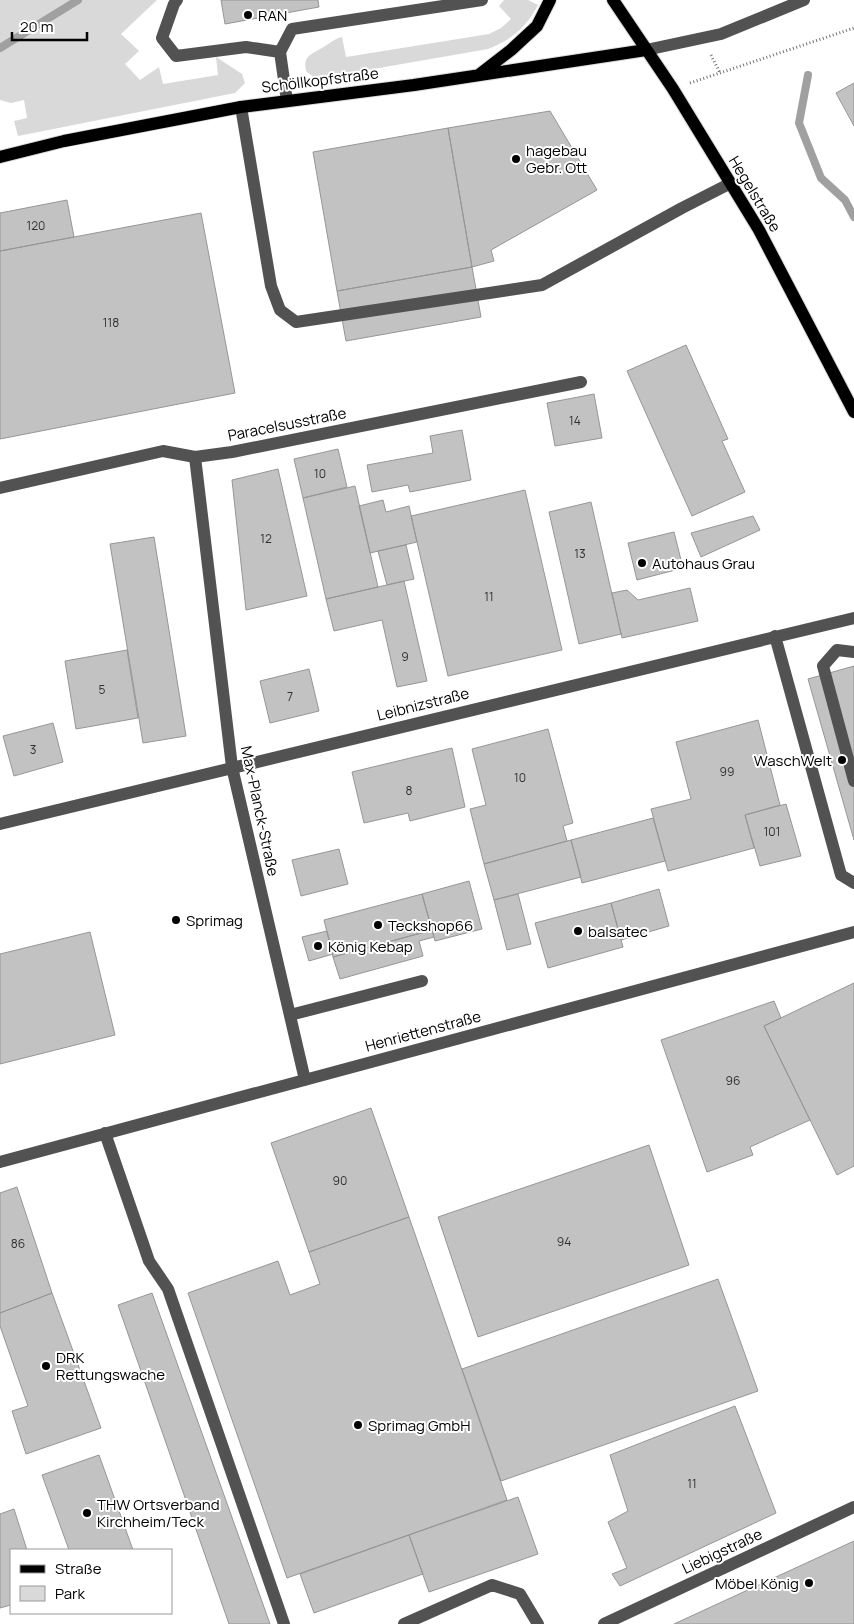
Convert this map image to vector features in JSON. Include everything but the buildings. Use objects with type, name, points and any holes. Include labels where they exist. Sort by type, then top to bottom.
[{"type":"main road","points":[[478,76],[511,50],[536,26],[550,0]]},
{"type":"main road","name":"Hegelstraße","points":[[613,0],[673,89],[759,230],[854,412]]},
{"type":"main road","name":"Schöllkopfstraße","points":[[0,156],[64,141],[241,107],[478,76],[646,50]]},
{"type":"street","points":[[178,0],[174,4],[162,38],[176,56],[246,47],[280,52]]},
{"type":"street","points":[[286,101],[280,52],[292,29],[482,0]]},
{"type":"street","points":[[646,50],[721,34],[804,0]]},
{"type":"street","points":[[241,107],[271,286],[280,310],[296,322],[542,285],[731,183]]},
{"type":"street","name":"Paracelsusstraße","points":[[0,488],[163,451],[195,457],[242,450],[581,382]]},
{"type":"street","name":"Max-Planck-Straße","points":[[195,457],[232,767],[305,1080]]},
{"type":"street","name":"Leibnizstraße","points":[[0,824],[854,618]]},
{"type":"street","points":[[775,636],[841,875],[854,883]]},
{"type":"street","points":[[854,652],[837,650],[823,666],[854,781]]},
{"type":"street","name":"Henriettenstraße","points":[[0,1162],[854,932]]},
{"type":"street","points":[[290,1015],[422,982]]},
{"type":"street","points":[[105,1133],[149,1261],[168,1289],[284,1624]]},
{"type":"street","name":"Liebigstraße","points":[[604,1624],[854,1507]]},
{"type":"street","points":[[404,1624],[492,1585],[520,1594],[538,1624]]},
{"type":"path","points":[[673,89],[854,28]]},
{"type":"green space","points":[[0,0],[157,0],[121,34],[139,51],[125,64],[140,80],[159,67],[163,84],[218,75],[216,57],[242,74],[245,83],[235,93],[18,136],[14,121],[27,118],[24,100],[11,103],[0,100]]},
{"type":"green space","points":[[504,0],[528,0],[538,5],[523,27],[504,42],[488,49],[316,79],[306,71],[306,61],[310,55],[342,37],[346,57],[489,34],[501,28],[511,19],[499,6]]},
{"type":"waterway","points":[[0,48],[78,0]]},
{"type":"waterway","points":[[808,75],[799,123],[821,178],[845,200],[854,217]]},
{"type":"place","name":"RAN","points":[[248,15]]},
{"type":"place","name":"hagebau Gebr. Ott","points":[[516,159]]},
{"type":"place","name":"Autohaus Grau","points":[[642,563]]},
{"type":"place","name":"WaschWelt","points":[[842,760]]},
{"type":"place","name":"Sprimag","points":[[176,920]]},
{"type":"place","name":"Teckshop66","points":[[378,925]]},
{"type":"place","name":"balsatec","points":[[578,931]]},
{"type":"place","name":"König Kebap","points":[[318,946]]},
{"type":"place","name":"DRK Rettungswache","points":[[46,1366]]},
{"type":"place","name":"Sprimag GmbH","points":[[358,1425]]},
{"type":"place","name":"THW Ortsverband Kirchheim/Teck","points":[[87,1513]]},
{"type":"place","name":"Möbel König","points":[[809,1583]]}]
